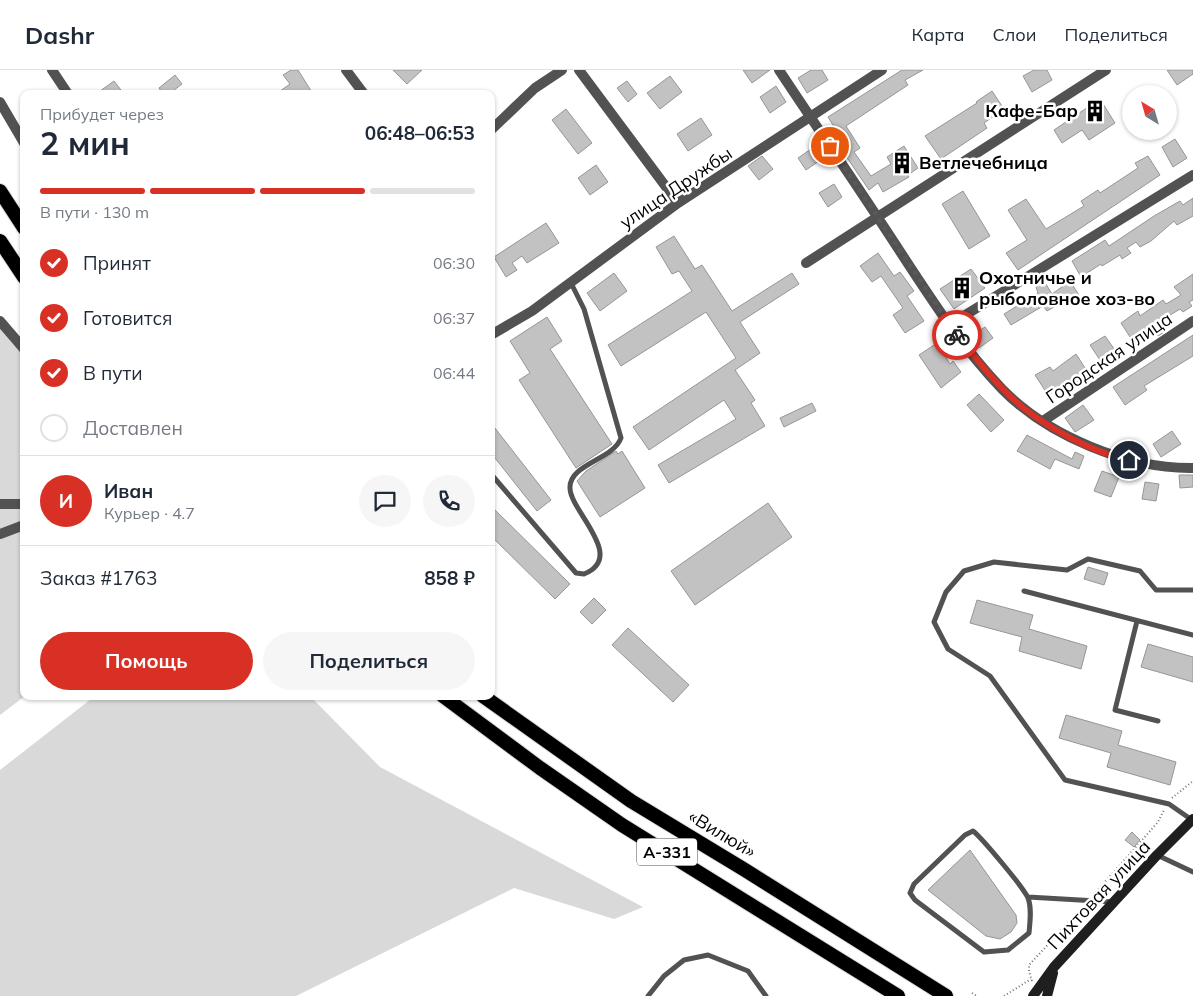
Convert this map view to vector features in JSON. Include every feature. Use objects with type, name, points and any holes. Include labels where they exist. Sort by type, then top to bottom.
[{"type":"highway","points":[[0,191],[20,222]]},
{"type":"highway","points":[[0,241],[20,271]]},
{"type":"highway","name":"А-331","points":[[448,700],[540,768],[622,825],[893,994]]},
{"type":"highway","name":"«Вилюй»","points":[[489,700],[631,801],[945,994]]},
{"type":"main road","name":"Пихтовая улица","points":[[1033,996],[1054,967],[1156,855],[1192,819]]},
{"type":"main road","points":[[1025,996],[1033,982],[1054,967]]},
{"type":"main road","points":[[1047,996],[1054,967]]},
{"type":"street","points":[[52,70],[65,90]]},
{"type":"street","points":[[346,70],[361,90]]},
{"type":"street","points":[[495,126],[535,88],[562,70]]},
{"type":"street","points":[[579,70],[678,203]]},
{"type":"street","points":[[780,70],[949,325],[1003,390],[1043,421],[1083,443],[1115,457],[1172,468],[1193,468]]},
{"type":"street","name":"улица Дружбы","points":[[495,333],[571,283],[678,203],[882,70]]},
{"type":"street","points":[[806,263],[1106,70]]},
{"type":"street","points":[[0,102],[20,136]]},
{"type":"street","points":[[949,325],[1193,175]]},
{"type":"street","points":[[0,321],[20,344]]},
{"type":"street","name":"Городская улица","points":[[1043,421],[1193,321]]},
{"type":"street","points":[[0,504],[20,504]]},
{"type":"street","points":[[0,534],[20,527]]},
{"type":"lane","points":[[495,479],[576,573],[584,574],[596,567],[599,558],[596,538],[571,496],[571,481],[576,473],[615,449],[621,438],[584,308],[571,283]]},
{"type":"lane","points":[[1192,819],[1169,804],[1065,780],[990,676],[948,649],[934,622],[946,592],[964,571],[994,562],[1067,570],[1088,559],[1140,571],[1156,590],[1193,590]]},
{"type":"lane","points":[[1024,592],[1193,635]]},
{"type":"lane","points":[[1137,621],[1115,710],[1158,721]]},
{"type":"lane","points":[[1028,897],[1030,916],[1028,933],[1008,950],[984,952],[915,900],[910,893],[914,884],[965,835],[973,831],[982,839],[1028,897],[1114,902]]},
{"type":"lane","points":[[1156,855],[1192,870]]},
{"type":"lane","points":[[648,996],[664,976],[684,960],[708,955],[748,971],[766,996]]},
{"type":"path","points":[[1004,996],[1033,982],[1029,965],[1158,822],[1173,796],[1193,781]]},
{"type":"path","points":[[972,993],[977,996]]},
{"type":"shaded area","points":[[0,322],[20,343],[20,700],[0,715]]},
{"type":"shaded area","points":[[90,700],[314,700],[380,767],[643,907],[614,919],[514,888],[296,996],[0,996],[0,770]]},
{"type":"building","points":[[291,70],[298,70],[310,90],[282,90],[290,84],[283,75]]},
{"type":"building","points":[[393,70],[422,70],[407,84]]},
{"type":"building","points":[[743,70],[770,70],[752,83]]},
{"type":"building","points":[[811,70],[822,70],[828,80],[807,93],[798,78]]},
{"type":"building","points":[[902,70],[923,70],[905,80],[908,85],[846,126],[860,148],[854,152],[871,176],[891,164],[887,157],[904,146],[918,168],[908,175],[909,177],[883,192],[878,183],[869,190],[839,146],[844,143],[828,117]]},
{"type":"building","points":[[1034,70],[1047,70],[1052,80],[1032,92],[1023,76]]},
{"type":"building","points":[[1167,70],[1193,70],[1193,74],[1177,85]]},
{"type":"building","points":[[175,75],[182,84],[174,90],[160,90],[159,88]]},
{"type":"building","points":[[670,76],[682,92],[660,109],[647,93]]},
{"type":"building","points":[[114,81],[121,90],[102,90]]},
{"type":"building","points":[[627,81],[637,94],[628,102],[617,88]]},
{"type":"building","points":[[776,86],[786,102],[770,113],[760,97]]},
{"type":"building","points":[[992,91],[1004,109],[984,123],[987,128],[941,159],[925,136],[977,103]]},
{"type":"building","name":"Кафе-Бар","points":[[1100,99],[1115,123],[1089,140],[1082,130],[1062,143],[1054,130]]},
{"type":"building","points":[[566,109],[592,143],[578,154],[552,120]]},
{"type":"building","points":[[701,118],[712,135],[688,151],[677,134]]},
{"type":"building","points":[[1176,140],[1187,158],[1173,167],[1162,147]]},
{"type":"building","points":[[817,145],[825,157],[806,170],[798,158]]},
{"type":"building","points":[[762,156],[773,169],[759,180],[748,166]]},
{"type":"building","points":[[1148,156],[1160,175],[1018,270],[1006,253],[1027,240],[1008,210],[1026,199],[1046,229],[1084,206],[1081,201],[1098,190],[1100,193],[1138,168],[1135,163]]},
{"type":"building","points":[[596,165],[608,182],[590,195],[578,178]]},
{"type":"building","points":[[834,184],[842,197],[828,207],[819,193]]},
{"type":"building","points":[[963,191],[990,236],[969,249],[942,204]]},
{"type":"building","points":[[1193,198],[1193,216],[1177,225],[1174,221],[1151,241],[1140,247],[1136,242],[1127,248],[1131,253],[1122,259],[1120,255],[1081,277],[1072,261],[1105,240],[1109,246],[1180,201],[1183,205]]},
{"type":"building","points":[[546,223],[559,243],[527,263],[522,256],[512,263],[517,270],[506,277],[495,256]]},
{"type":"building","points":[[674,236],[695,269],[702,265],[732,311],[792,273],[799,284],[740,322],[760,353],[735,370],[755,400],[751,403],[765,426],[669,483],[658,465],[736,419],[724,400],[649,450],[633,427],[736,358],[706,312],[621,366],[608,345],[692,291],[679,271],[672,274],[656,247]]},
{"type":"building","points":[[878,253],[894,276],[900,272],[914,291],[907,296],[924,321],[905,333],[893,315],[903,308],[881,276],[872,282],[860,266]]},
{"type":"building","name":"Охотничье и рыболовное хоз-во","points":[[971,269],[985,288],[954,309],[940,289]]},
{"type":"building","points":[[614,273],[627,291],[600,311],[587,293]]},
{"type":"building","points":[[1193,274],[1193,300],[1189,302],[1192,306],[1183,312],[1180,309],[1159,322],[1164,332],[1158,336],[1151,326],[1132,340],[1121,323],[1138,311],[1140,316],[1163,300],[1166,304],[1181,295],[1174,287]]},
{"type":"building","points":[[1044,281],[1052,294],[1070,281],[1079,295],[1065,304],[1063,302],[1047,311],[1043,306],[1011,325],[1004,314],[1038,293],[1036,287]]},
{"type":"building","points":[[547,317],[562,341],[550,349],[612,444],[576,468],[519,380],[530,373],[510,341]]},
{"type":"building","points":[[985,327],[993,338],[979,348],[971,336]]},
{"type":"building","points":[[1193,335],[1193,356],[1144,386],[1147,390],[1125,405],[1113,387]]},
{"type":"building","points":[[1105,336],[1117,353],[1102,363],[1090,345]]},
{"type":"building","points":[[937,343],[950,364],[953,361],[961,372],[941,388],[919,355]]},
{"type":"building","points":[[1076,354],[1089,374],[1072,385],[1070,382],[1048,395],[1035,375],[1050,367],[1053,371]]},
{"type":"building","points":[[979,394],[1004,420],[991,432],[967,405]]},
{"type":"building","points":[[812,403],[816,411],[784,427],[780,418]]},
{"type":"building","points":[[1083,405],[1094,420],[1075,432],[1065,418]]},
{"type":"building","points":[[495,428],[551,500],[537,511],[495,458]]},
{"type":"building","points":[[1172,431],[1181,444],[1161,457],[1153,444]]},
{"type":"building","points":[[1027,435],[1072,459],[1075,452],[1084,456],[1079,469],[1055,459],[1050,469],[1017,451]]},
{"type":"building","points":[[616,451],[618,454],[622,451],[645,488],[600,517],[577,481],[586,471]]},
{"type":"building","points":[[1102,471],[1119,477],[1111,497],[1094,491]]},
{"type":"building","points":[[1179,475],[1193,475],[1193,487],[1180,488]]},
{"type":"building","points":[[1145,482],[1159,484],[1156,501],[1142,499]]},
{"type":"building","points":[[768,503],[792,537],[695,605],[671,571]]},
{"type":"building","points":[[495,510],[570,584],[555,599],[495,540]]},
{"type":"building","points":[[1088,567],[1108,573],[1104,585],[1084,579]]},
{"type":"building","points":[[594,598],[606,610],[592,624],[580,612]]},
{"type":"building","points":[[977,600],[1033,615],[1029,629],[1087,646],[1081,669],[1019,651],[1022,637],[970,623]]},
{"type":"building","points":[[628,628],[689,685],[673,702],[612,645]]},
{"type":"building","points":[[1148,644],[1193,657],[1193,682],[1141,667]]},
{"type":"building","points":[[1066,715],[1122,731],[1118,745],[1176,762],[1170,785],[1107,767],[1111,753],[1059,738]]},
{"type":"building","points":[[1132,832],[1140,840],[1134,847],[1125,840]]},
{"type":"building","points":[[970,850],[1016,915],[1017,923],[1011,932],[1000,939],[986,936],[928,890]]},
{"type":"way so far","points":[[830,146],[957,335]]},
{"type":"place","name":"Кафе-Бар","points":[[1095,111]]},
{"type":"place","name":"Ветлечебница","points":[[902,163]]},
{"type":"place","name":"Охотничье и рыболовное хоз-во","points":[[962,288]]},
{"type":"route","points":[[957,335],[1003,390],[1043,421],[1083,443],[1115,457],[1129,460]]}]
